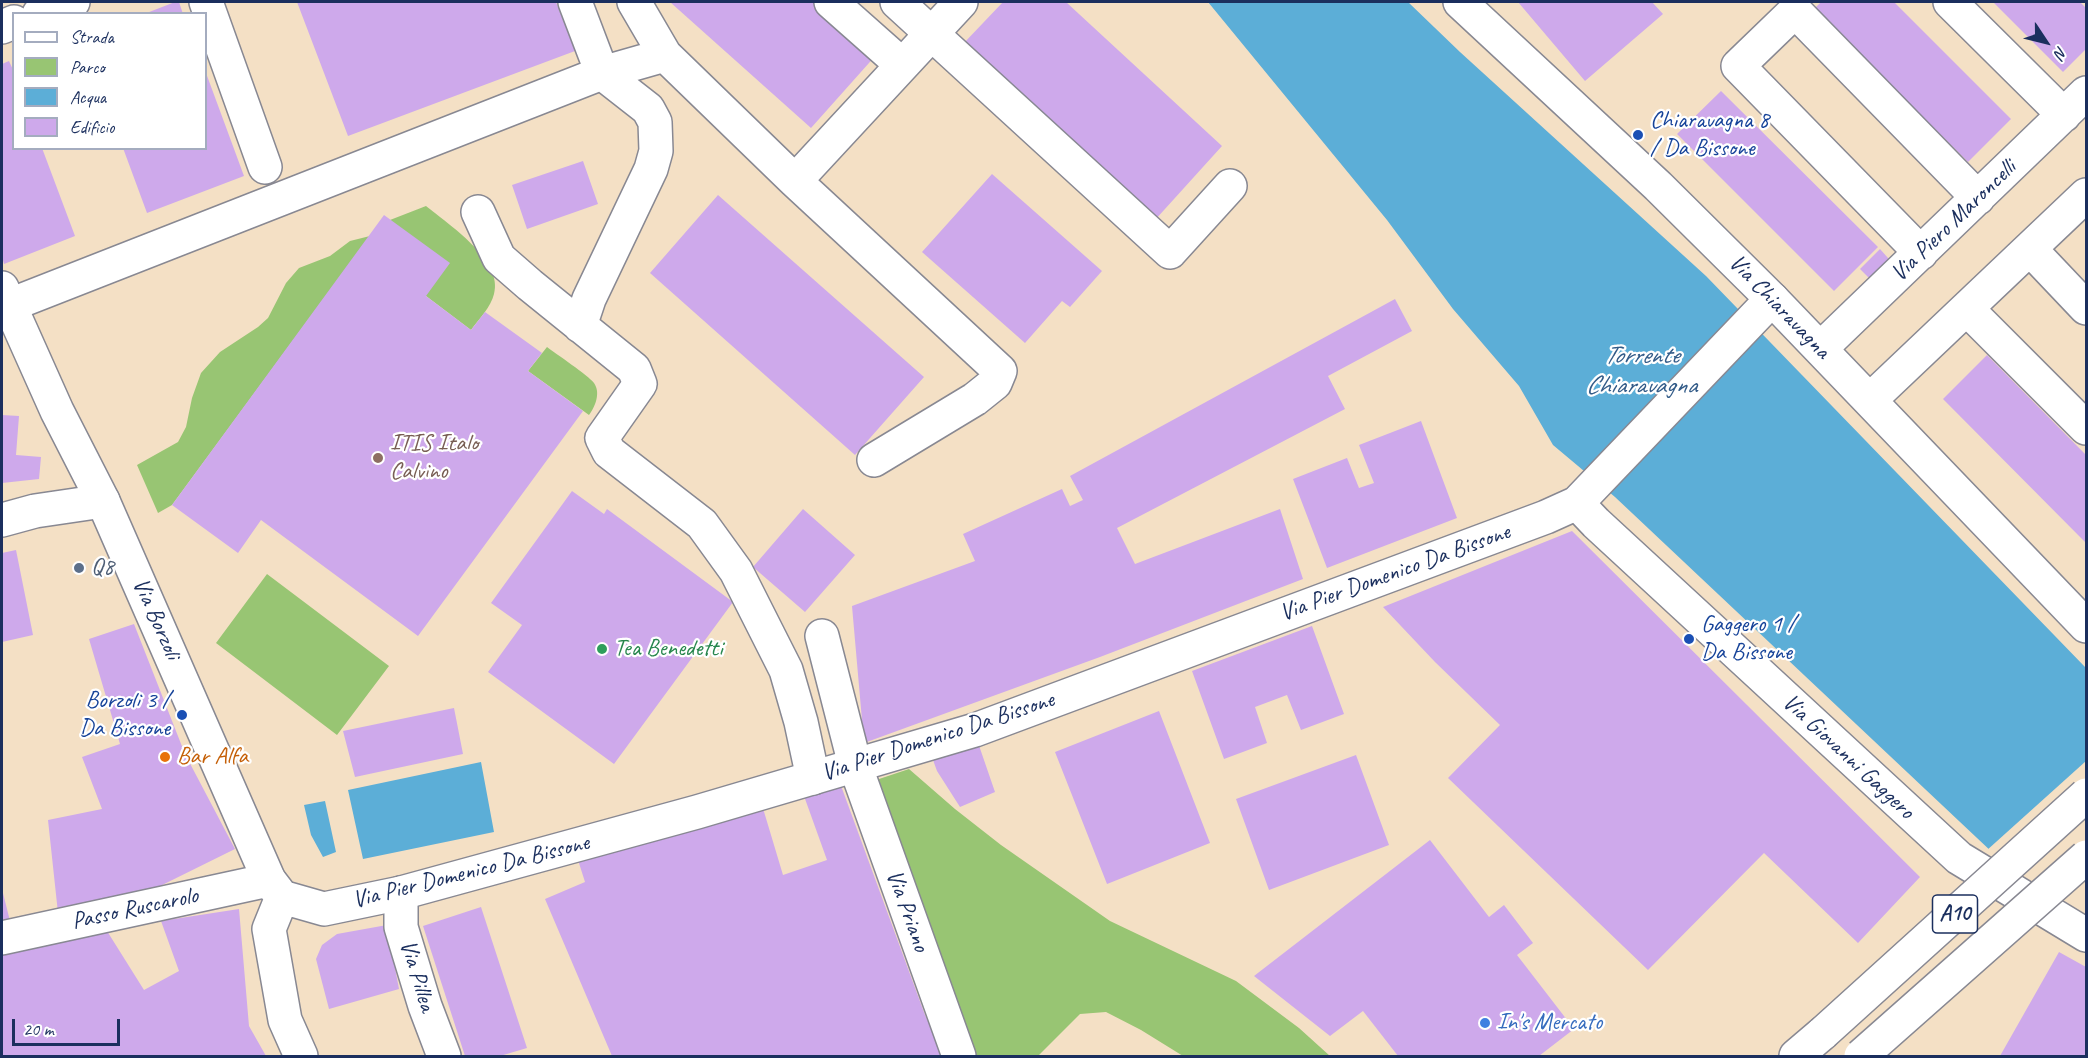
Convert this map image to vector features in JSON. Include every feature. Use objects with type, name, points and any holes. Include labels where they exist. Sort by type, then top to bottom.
[{"type":"main road","points":[[45,12],[74,2]]},
{"type":"main road","points":[[206,2],[265,167]]},
{"type":"main road","points":[[575,2],[602,73],[648,109],[655,122],[656,151],[651,169],[589,298],[580,326]]},
{"type":"main road","points":[[634,2],[665,55],[795,181],[1000,371],[995,383],[975,399],[874,460]]},
{"type":"main road","points":[[831,2],[901,64]]},
{"type":"main road","points":[[897,2],[1170,252],[1230,186]]},
{"type":"main road","points":[[795,181],[901,64],[961,2]]},
{"type":"main road","name":"Via Chiaravagna","points":[[1460,2],[1658,186],[1764,307],[1820,349],[2086,626]]},
{"type":"main road","points":[[1950,2],[2075,104]]},
{"type":"main road","points":[[1921,253],[1738,66],[1795,11],[1978,198]]},
{"type":"main road","points":[[6,297],[602,73],[665,55]]},
{"type":"main road","name":"Via Piero Maroncelli","points":[[1820,349],[2075,104]]},
{"type":"main road","points":[[1870,400],[2086,195]]},
{"type":"main road","points":[[478,212],[499,258],[634,369],[640,384],[602,438],[609,452],[702,524],[736,571],[786,670],[801,722],[813,778]]},
{"type":"main road","points":[[2030,249],[2086,308]]},
{"type":"main road","name":"Via Borzoli","points":[[6,297],[57,411],[104,501],[276,889]]},
{"type":"main road","points":[[1586,495],[1764,307]]},
{"type":"main road","points":[[1967,309],[2086,428]]},
{"type":"main road","name":"Via Pier Domenico Da Bissone","points":[[276,889],[324,909],[401,893],[588,843],[975,730],[1546,517],[1586,495]]},
{"type":"main road","name":"Via Giovanni Gaggero","points":[[1586,495],[1656,579],[1959,858],[2086,935]]},
{"type":"main road","points":[[2,520],[36,511],[104,501]]},
{"type":"main road","name":"Via Priano","points":[[822,636],[855,765],[959,1056]]},
{"type":"main road","name":"A10","points":[[1796,1056],[2086,795]]},
{"type":"main road","name":"A10","points":[[1861,1056],[2086,857]]},
{"type":"main road","points":[[276,889],[269,929],[285,1020],[302,1056]]},
{"type":"main road","name":"Passo Ruscarolo","points":[[2,938],[276,889]]},
{"type":"main road","name":"Via Pillea","points":[[401,893],[401,927],[425,1006],[444,1056]]},
{"type":"green space","points":[[426,206],[472,244],[491,269],[495,281],[494,294],[488,308],[471,330],[426,296],[390,220]]},
{"type":"green space","points":[[370,236],[172,505],[158,513],[137,465],[178,442],[186,427],[192,398],[201,373],[220,352],[268,318],[286,283],[299,268],[330,256],[350,241]]},
{"type":"green space","points":[[547,347],[594,383],[597,395],[589,415],[528,371]]},
{"type":"green space","points":[[267,574],[389,666],[337,735],[216,643]]},
{"type":"green space","points":[[909,769],[1001,845],[1110,921],[1236,981],[1299,1028],[1330,1056],[1183,1056],[1106,1012],[1080,1014],[1038,1056],[972,1056],[873,781]]},
{"type":"water","name":"Torrente Chiaravagna","points":[[1208,2],[1408,2],[1706,276],[2086,668],[2086,873],[1994,854],[1615,497],[1553,445],[1519,386],[1453,309],[1387,220]]},
{"type":"water","points":[[481,762],[494,832],[363,859],[348,790]]},
{"type":"water","points":[[325,801],[336,852],[323,857],[311,835],[304,805]]},
{"type":"pier","points":[[2086,761],[2086,876],[1993,857],[1986,851]]},
{"type":"building","points":[[179,2],[182,12],[149,12]]},
{"type":"building","points":[[297,2],[556,2],[575,51],[348,136]]},
{"type":"building","points":[[670,2],[818,2],[877,54],[811,128]]},
{"type":"building","points":[[1003,2],[1066,2],[1222,146],[1155,220],[963,44]]},
{"type":"building","points":[[1518,2],[1652,2],[1663,14],[1585,81]]},
{"type":"building","points":[[1821,2],[1894,2],[2011,119],[1968,162],[1814,9]]},
{"type":"building","points":[[1993,2],[2080,2],[2086,8],[2086,49],[2063,72]]},
{"type":"building","points":[[9,61],[12,68],[12,150],[43,150],[75,236],[4,264],[2,257],[2,64]]},
{"type":"building","points":[[207,76],[244,176],[147,213],[124,150],[207,150]]},
{"type":"building","points":[[1721,91],[1878,247],[1834,291],[1677,134]]},
{"type":"building","points":[[583,161],[598,204],[527,229],[512,185]]},
{"type":"building","points":[[992,174],[1102,271],[1070,307],[1062,301],[1025,343],[922,252]]},
{"type":"building","points":[[718,195],[924,377],[855,455],[650,273]]},
{"type":"building","name":"ITIS Italo Calvino","points":[[384,215],[450,263],[426,296],[471,330],[485,312],[542,353],[528,371],[583,411],[418,636],[261,520],[238,553],[172,505]]},
{"type":"building","points":[[1880,249],[1896,267],[1876,285],[1860,269]]},
{"type":"building","points":[[1395,299],[1412,331],[1328,376],[1345,409],[1117,528],[1135,564],[1280,509],[1303,579],[1100,657],[864,743],[852,606],[975,561],[963,534],[1062,489],[1070,506],[1083,500],[1070,476]]},
{"type":"building","points":[[1987,355],[2086,455],[2086,543],[1943,399]]},
{"type":"building","points":[[2,415],[19,416],[16,455],[41,457],[39,479],[2,483]]},
{"type":"building","points":[[1421,421],[1457,518],[1327,568],[1293,479],[1347,458],[1359,488],[1374,483],[1359,445]]},
{"type":"building","name":"Tea Benedetti","points":[[572,491],[604,514],[607,509],[733,602],[614,764],[488,672],[522,625],[491,603]]},
{"type":"building","points":[[803,509],[855,555],[805,612],[753,567]]},
{"type":"building","points":[[1572,531],[1920,877],[1858,943],[1764,853],[1648,970],[1448,778],[1500,725],[1383,607]]},
{"type":"building","points":[[16,550],[33,635],[2,642],[2,553]]},
{"type":"building","points":[[134,624],[185,754],[235,849],[150,891],[58,913],[48,820],[102,809],[82,757],[120,744],[89,639]]},
{"type":"building","points":[[1312,626],[1344,714],[1301,730],[1287,695],[1255,707],[1267,743],[1224,759],[1192,671]]},
{"type":"building","points":[[454,708],[463,754],[355,777],[343,731]]},
{"type":"building","points":[[1159,711],[1210,843],[1107,884],[1055,752]]},
{"type":"building","points":[[974,731],[995,792],[960,807],[937,771],[929,749]]},
{"type":"building","points":[[1356,755],[1389,845],[1269,890],[1236,799]]},
{"type":"building","points":[[840,783],[925,1015],[945,1056],[612,1056],[545,899],[585,882],[578,860],[762,805],[783,875],[827,860],[804,796]]},
{"type":"building","points":[[1430,840],[1489,917],[1504,905],[1533,943],[1517,955],[1574,1029],[1539,1056],[1398,1056],[1363,1011],[1330,1036],[1254,976]]},
{"type":"building","points":[[2,889],[10,921],[2,923]]},
{"type":"building","points":[[481,907],[527,1048],[500,1056],[465,1056],[423,926]]},
{"type":"building","points":[[239,909],[249,1026],[266,1056],[2,1056],[2,953],[107,931],[144,990],[179,971],[161,921]]},
{"type":"building","points":[[387,925],[399,989],[329,1009],[316,959],[322,945],[337,934]]},
{"type":"building","points":[[2059,952],[2086,967],[2086,1056],[2000,1056]]},
{"type":"place","name":"Chiaravagna 8 / Da Bissone","points":[[1638,135]]},
{"type":"place","name":"ITIS Italo Calvino","points":[[378,458]]},
{"type":"place","name":"Q8","points":[[79,568]]},
{"type":"place","name":"Gaggero 1 / Da Bissone","points":[[1689,639]]},
{"type":"place","name":"Tea Benedetti","points":[[602,649]]},
{"type":"place","name":"Borzoli 3 / Da Bissone","points":[[182,715]]},
{"type":"place","name":"Bar Alfa","points":[[165,757]]},
{"type":"place","name":"In's Mercato","points":[[1485,1023]]}]
